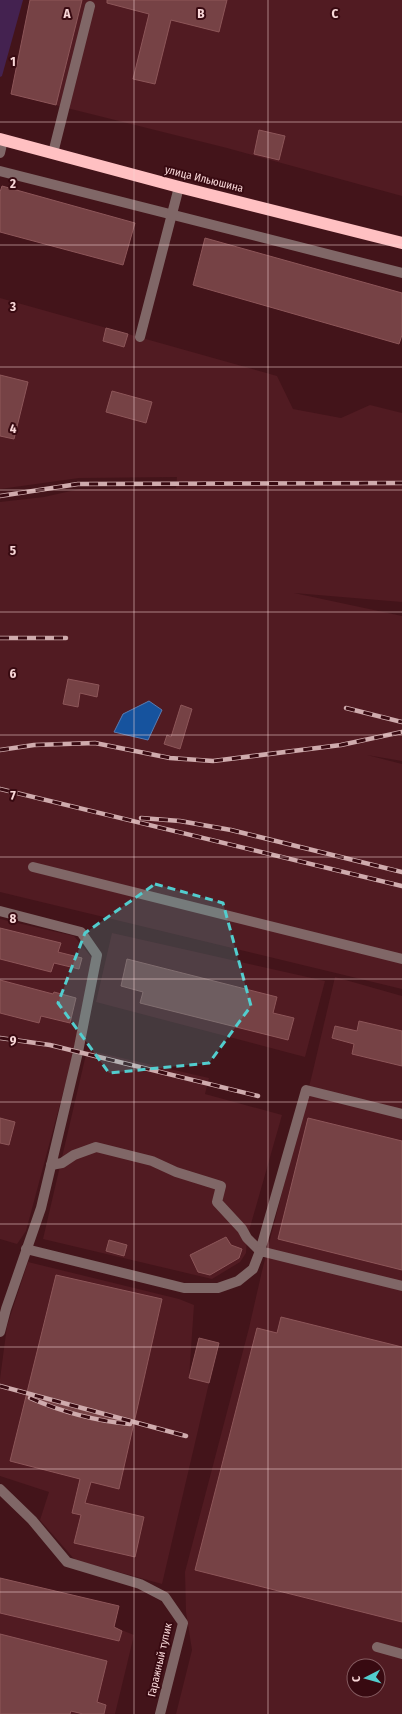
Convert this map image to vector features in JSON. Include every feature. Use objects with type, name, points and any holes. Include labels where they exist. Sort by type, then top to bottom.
[{"type":"highway","name":"улица Ильюшина","points":[[2,140],[179,187],[402,243]]},
{"type":"lane","points":[[53,153],[90,6]]},
{"type":"lane","points":[[0,153],[2,140]]},
{"type":"lane","points":[[0,171],[402,273]]},
{"type":"lane","points":[[140,337],[179,187]]},
{"type":"lane","points":[[33,868],[402,959]]},
{"type":"lane","points":[[0,911],[81,932],[97,955],[78,1052],[41,1208],[6,1309],[0,1332]]},
{"type":"lane","points":[[26,1249],[184,1288],[218,1288],[238,1281],[253,1269],[260,1252],[306,1090],[402,1114]]},
{"type":"lane","points":[[51,1165],[62,1163],[74,1155],[96,1147],[152,1161],[176,1172],[221,1186],[217,1202],[242,1229],[247,1238],[260,1252],[402,1286]]},
{"type":"lane","name":"Гаражный тупик","points":[[0,1489],[32,1520],[67,1562],[140,1584],[165,1597],[183,1624],[160,1714]]},
{"type":"lane","points":[[377,1647],[402,1654]]},
{"type":"highlighted area","points":[[155,884],[223,903],[251,1006],[209,1063],[109,1073],[58,1003],[85,933]]},
{"type":"shaded area","points":[[0,0],[23,0],[2,76],[0,77]]},
{"type":"shaded area","points":[[30,0],[402,0],[402,196],[227,148],[11,94]]},
{"type":"shaded area","points":[[0,298],[277,376],[293,409],[341,418],[370,405],[402,413],[402,602],[294,593],[402,616],[402,722],[360,712],[402,723],[402,761],[367,755],[402,764],[402,989],[0,892],[0,502],[44,497],[80,489],[176,488],[177,477],[79,478],[0,489]]},
{"type":"shaded area","points":[[0,919],[74,936],[92,958],[71,1063],[26,1231],[17,1244],[0,1239]]},
{"type":"shaded area","points":[[112,933],[325,981],[305,1057],[96,1002]]},
{"type":"shaded area","points":[[335,977],[402,996],[402,1714],[176,1714],[192,1650],[186,1612],[185,1572],[249,1328],[312,1075]]},
{"type":"shaded area","points":[[87,1050],[209,1078],[205,1094],[282,1115],[247,1238],[246,1253],[240,1262],[212,1279],[43,1239]]},
{"type":"shaded area","points":[[28,1262],[179,1299],[194,1305],[189,1378],[209,1383],[162,1584],[75,1560],[40,1520],[49,1492],[0,1476],[0,1379],[7,1326]]},
{"type":"shaded area","points":[[0,1578],[119,1606],[114,1627],[134,1635],[115,1714],[0,1714]]},
{"type":"water","points":[[149,701],[162,710],[148,740],[114,732],[123,714]]},
{"type":"building","points":[[30,0],[82,0],[56,105],[11,94]]},
{"type":"building","points":[[107,0],[227,0],[219,32],[171,20],[155,84],[133,79],[149,14],[107,3]]},
{"type":"building","points":[[259,130],[285,136],[279,160],[254,154]]},
{"type":"building","points":[[2,186],[135,223],[123,265],[0,232],[0,192]]},
{"type":"building","points":[[205,238],[402,293],[402,335],[399,344],[193,285]]},
{"type":"building","points":[[106,328],[128,334],[124,347],[103,341]]},
{"type":"building","points":[[0,375],[28,382],[14,439],[0,436]]},
{"type":"building","points":[[112,391],[152,402],[146,423],[106,412]]},
{"type":"building","points":[[68,679],[99,685],[97,697],[80,693],[78,707],[63,704]]},
{"type":"building","points":[[181,705],[192,709],[180,749],[164,744],[167,735],[171,737]]},
{"type":"building","points":[[0,928],[61,943],[58,952],[82,958],[79,969],[54,963],[51,972],[0,959]]},
{"type":"building","points":[[127,959],[277,997],[273,1013],[294,1018],[288,1040],[140,1003],[143,992],[121,986]]},
{"type":"building","points":[[0,980],[53,994],[54,992],[76,998],[70,1023],[41,1016],[39,1023],[0,1013]]},
{"type":"building","points":[[359,1021],[402,1031],[402,1066],[352,1054],[354,1044],[332,1038],[335,1026],[357,1031]]},
{"type":"building","points":[[0,1118],[15,1122],[9,1145],[0,1143]]},
{"type":"building","points":[[308,1118],[402,1141],[402,1270],[278,1239]]},
{"type":"building","points":[[226,1237],[231,1245],[242,1249],[239,1258],[210,1275],[198,1272],[190,1255]]},
{"type":"building","points":[[109,1240],[127,1245],[124,1256],[106,1251]]},
{"type":"building","points":[[56,1275],[162,1299],[119,1489],[91,1482],[85,1503],[144,1517],[135,1557],[74,1543],[81,1515],[72,1513],[80,1479],[10,1461]]},
{"type":"building","points":[[281,1317],[402,1347],[402,1622],[195,1570],[257,1328],[277,1333]]},
{"type":"building","points":[[199,1338],[219,1343],[209,1383],[189,1378]]},
{"type":"building","points":[[0,1578],[119,1606],[114,1627],[122,1631],[119,1641],[0,1613]]},
{"type":"building","points":[[0,1634],[107,1661],[97,1702],[106,1705],[104,1714],[83,1714],[71,1711],[70,1714],[0,1714]]},
{"type":"railway","points":[[0,496],[78,484],[402,483]]},
{"type":"railway","points":[[0,638],[66,638]]},
{"type":"railway","points":[[346,708],[402,722]]},
{"type":"railway","points":[[0,750],[34,745],[95,743],[170,758],[213,761],[341,745],[402,732]]},
{"type":"railway","points":[[0,789],[402,886]]},
{"type":"railway","points":[[141,818],[180,821],[231,830],[402,872]]},
{"type":"railway","points":[[0,1038],[50,1045],[258,1096]]},
{"type":"railway","points":[[0,1386],[186,1436]]},
{"type":"railway","points":[[30,1398],[54,1408],[79,1415],[105,1421],[130,1424]]}]
